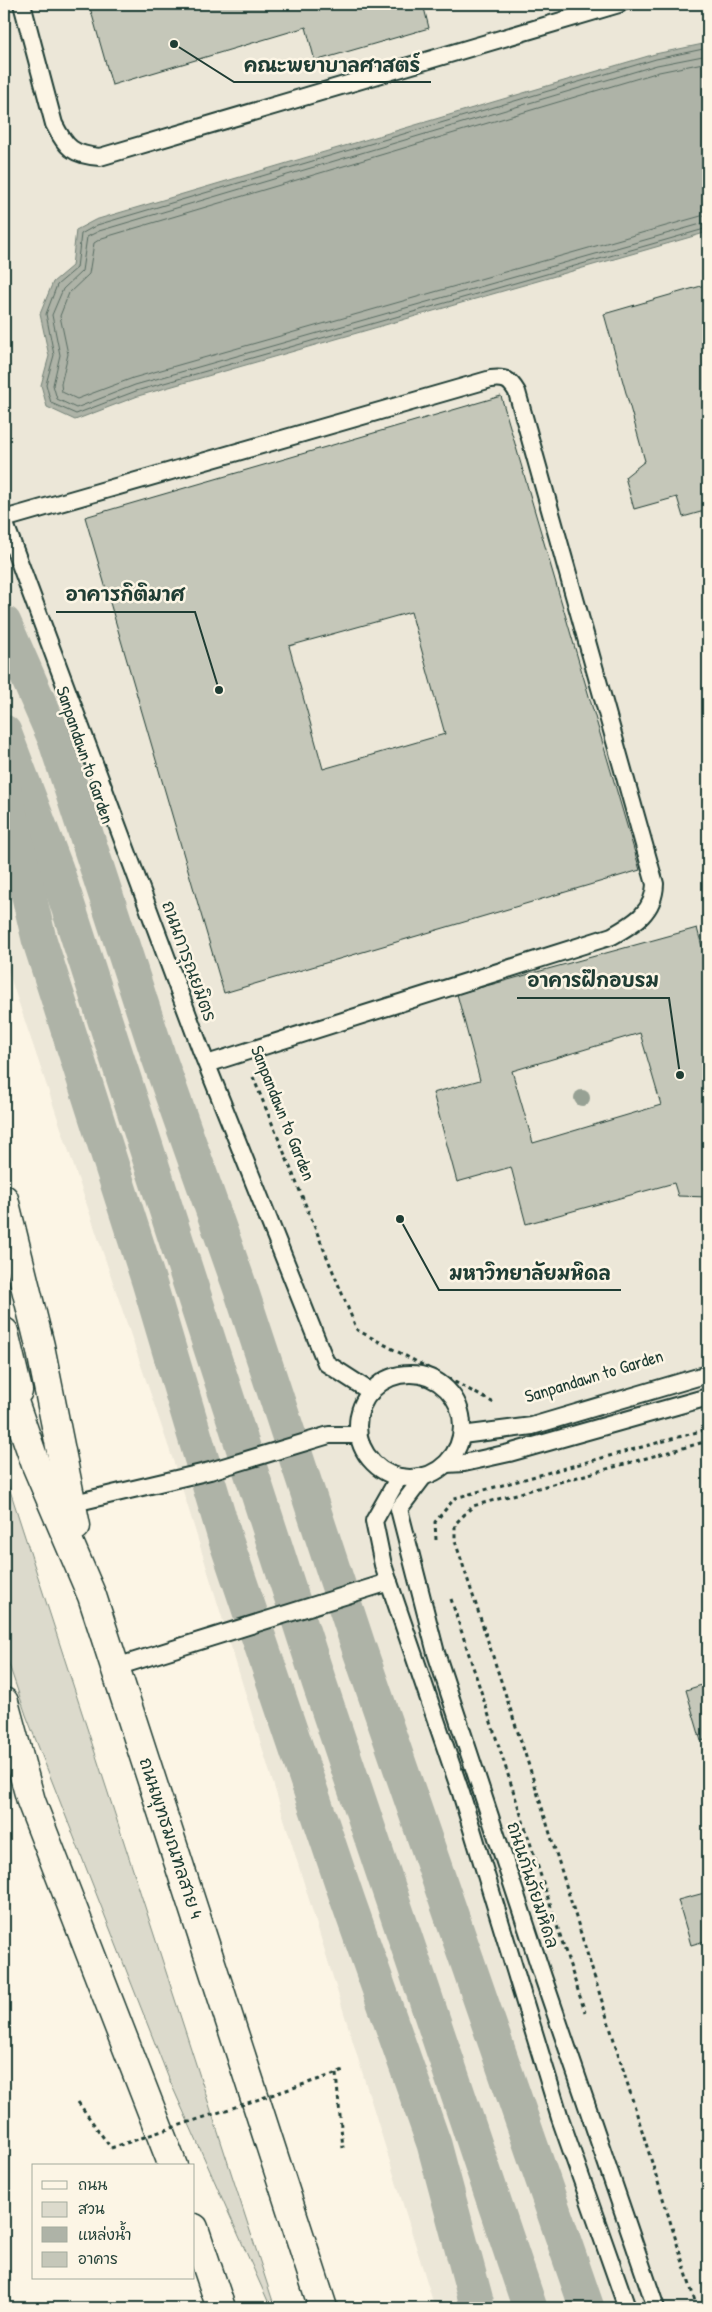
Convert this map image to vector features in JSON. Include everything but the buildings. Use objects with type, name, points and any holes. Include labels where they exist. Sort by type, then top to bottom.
[{"type":"main road","points":[[4,1199],[40,1346],[70,1504],[92,1596]]},
{"type":"main road","points":[[4,1332],[36,1465]]},
{"type":"main road","name":"ถนนพุทธมณฑลสาย 4","points":[[4,1373],[36,1465],[92,1596],[323,2308]]},
{"type":"main road","points":[[4,1702],[31,1800],[172,2164]]},
{"type":"main road","points":[[4,1757],[31,1800]]},
{"type":"main road","points":[[195,2231],[221,2308]]},
{"type":"lane","points":[[22,4],[54,124],[63,142],[79,154],[100,157],[619,4]]},
{"type":"lane","points":[[4,520],[491,379],[503,377],[508,380],[517,392],[655,884],[654,898],[646,911],[632,925],[612,936],[207,1064]]},
{"type":"lane","name":"ถนนการุณยมิตร","points":[[4,520],[207,1064],[326,1363],[371,1392]]},
{"type":"lane","points":[[462,1435],[532,1426],[708,1374]]},
{"type":"lane","points":[[400,1375],[417,1375],[433,1379],[447,1389],[457,1403],[461,1419],[462,1435],[456,1451],[446,1464],[432,1473],[417,1478],[399,1477],[382,1470],[368,1458],[358,1435],[361,1407],[371,1392],[384,1381],[400,1375]]},
{"type":"lane","points":[[446,1464],[464,1463],[509,1453],[708,1396]]},
{"type":"lane","points":[[70,1504],[210,1471],[329,1435],[358,1435]]},
{"type":"lane","name":"ถนนกันภัยมหิดล","points":[[424,1476],[399,1509],[436,1654],[543,1977],[656,2308]]},
{"type":"lane","points":[[399,1477],[374,1521],[383,1565],[461,1793],[560,2118],[627,2308]]},
{"type":"lane","points":[[116,1667],[389,1582]]},
{"type":"path","name":"Sanpandawn to Garden","points":[[243,1052],[357,1330],[498,1406]]},
{"type":"path","points":[[436,1545],[435,1522],[455,1498],[708,1428]]},
{"type":"path","points":[[697,2308],[530,1769],[455,1541],[455,1524],[473,1506],[708,1440]]},
{"type":"path","points":[[450,1596],[587,2018]]},
{"type":"path","points":[[78,2102],[111,2148],[344,2071]]},
{"type":"path","points":[[336,2074],[343,2148]]},
{"type":"shaded area","points":[[4,4],[708,4],[708,2308],[435,2308],[179,1478],[4,959]]},
{"type":"green space","points":[[4,1472],[275,2308],[271,2308],[169,2079],[26,1715],[4,1650]]},
{"type":"water","points":[[708,43],[708,232],[138,396],[75,420],[47,407],[41,385],[49,356],[40,314],[53,282],[72,266],[76,230],[95,220],[655,54]]},
{"type":"waterway","points":[[4,623],[55,739],[158,1055],[241,1290],[359,1648],[587,2308]]},
{"type":"waterway","points":[[4,732],[56,869],[319,1682],[530,2308]]},
{"type":"waterway","points":[[4,790],[39,939],[149,1282],[226,1541],[348,1901],[434,2144],[478,2308]]},
{"type":"place","name":"คณะพยาบาลศาสตร์","points":[[174,44]]},
{"type":"place","name":"อาคารกิติมาศ","points":[[219,690]]},
{"type":"place","name":"อาคารฝึกอบรม","points":[[680,1075]]},
{"type":"place","name":"มหาวิทยาลัยมหิดล","points":[[400,1219]]}]
